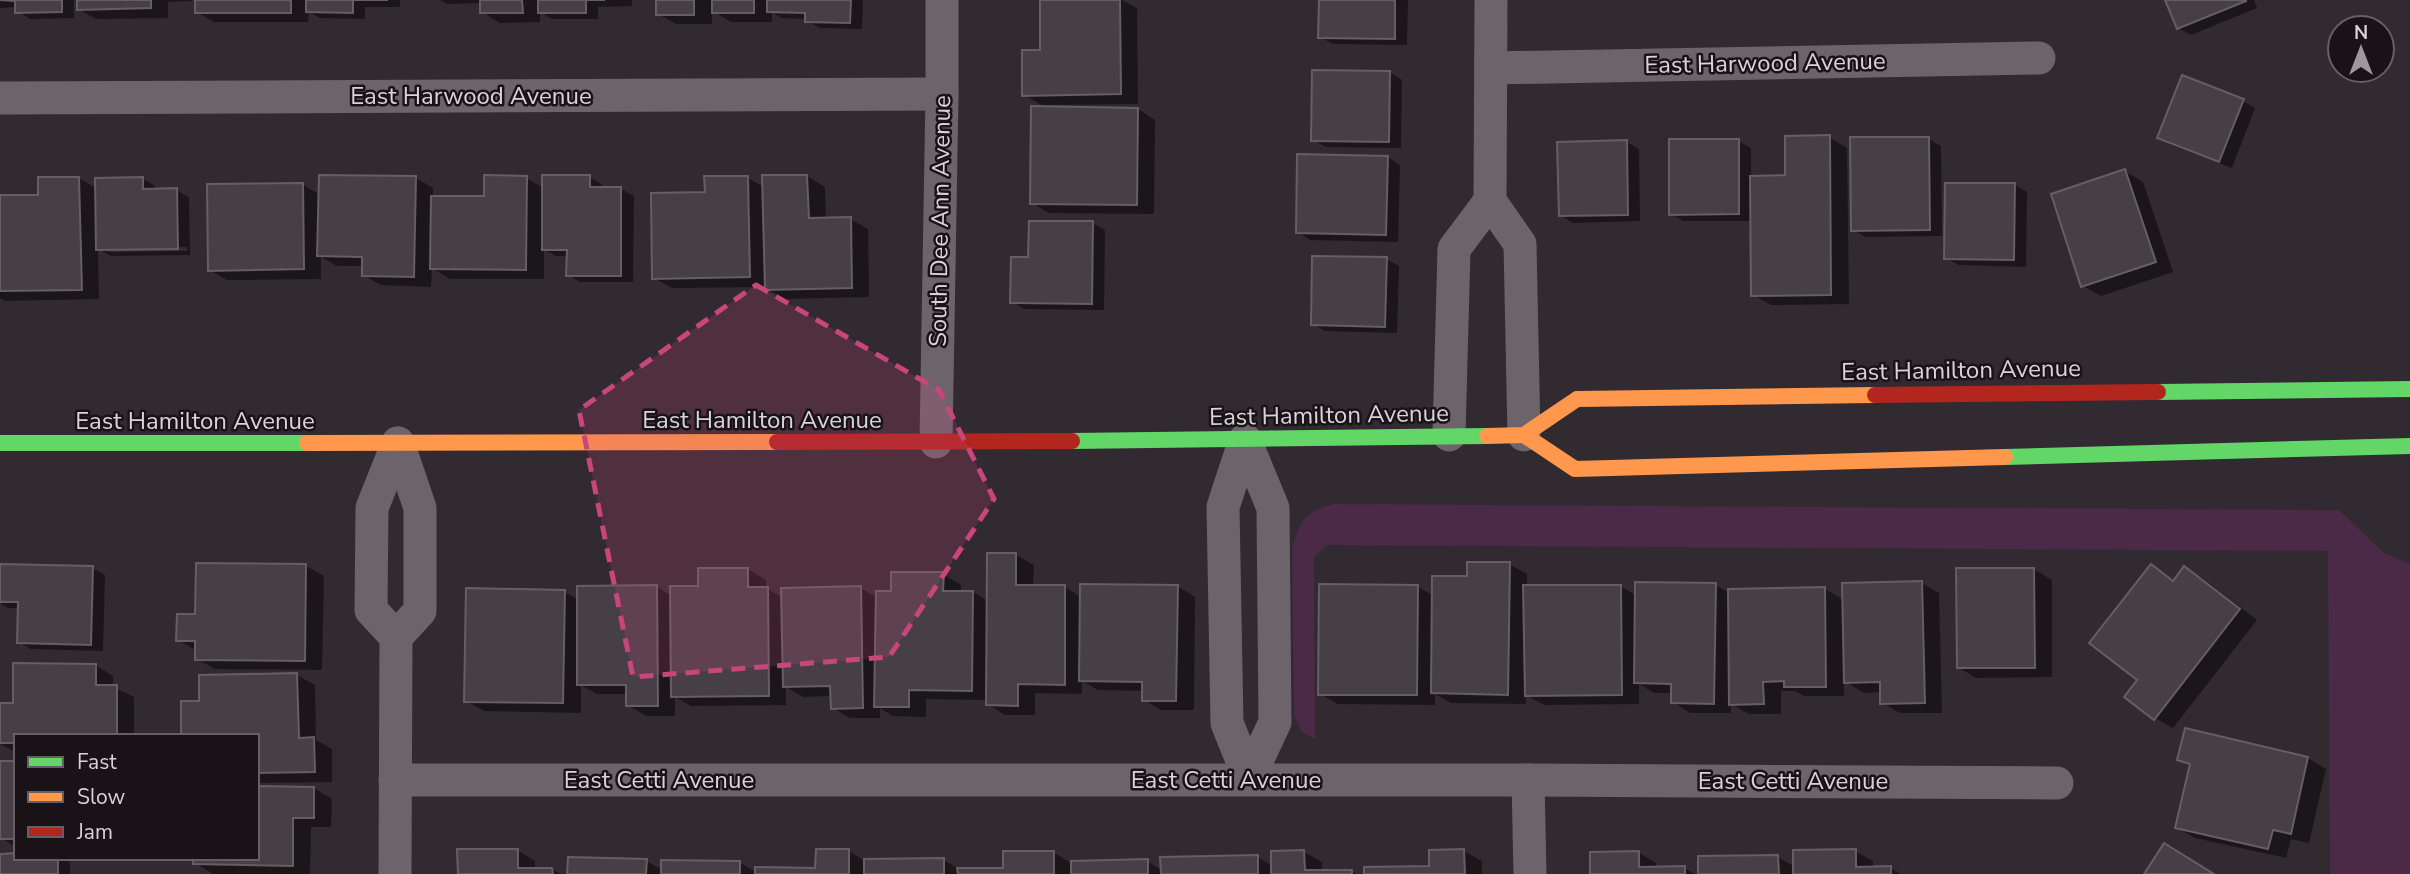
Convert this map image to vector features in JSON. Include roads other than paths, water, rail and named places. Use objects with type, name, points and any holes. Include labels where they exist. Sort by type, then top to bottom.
[{"type":"street","name":"South Dee Ann Avenue","points":[[936,442],[942,0]]},
{"type":"street","points":[[1491,0],[1490,201],[1520,244],[1524,435],[1575,469],[2410,446]]},
{"type":"street","name":"East Harwood Avenue","points":[[1491,68],[2039,58]]},
{"type":"street","name":"East Harwood Avenue","points":[[0,98],[942,94]]},
{"type":"street","points":[[1450,435],[1454,249],[1490,201]]},
{"type":"street","name":"East Hamilton Avenue","points":[[0,443],[936,442],[1524,435],[1577,399],[2410,388]]},
{"type":"street","points":[[1245,440],[1273,508],[1275,722],[1250,778],[1227,723],[1223,507],[1245,440]]},
{"type":"street","points":[[396,637],[371,610],[372,508],[397,443]]},
{"type":"street","points":[[396,874],[396,637],[420,611],[420,508],[397,443]]},
{"type":"street","name":"East Cetti Avenue","points":[[395,780],[2057,783]]},
{"type":"street","points":[[1528,780],[1530,874]]}]
